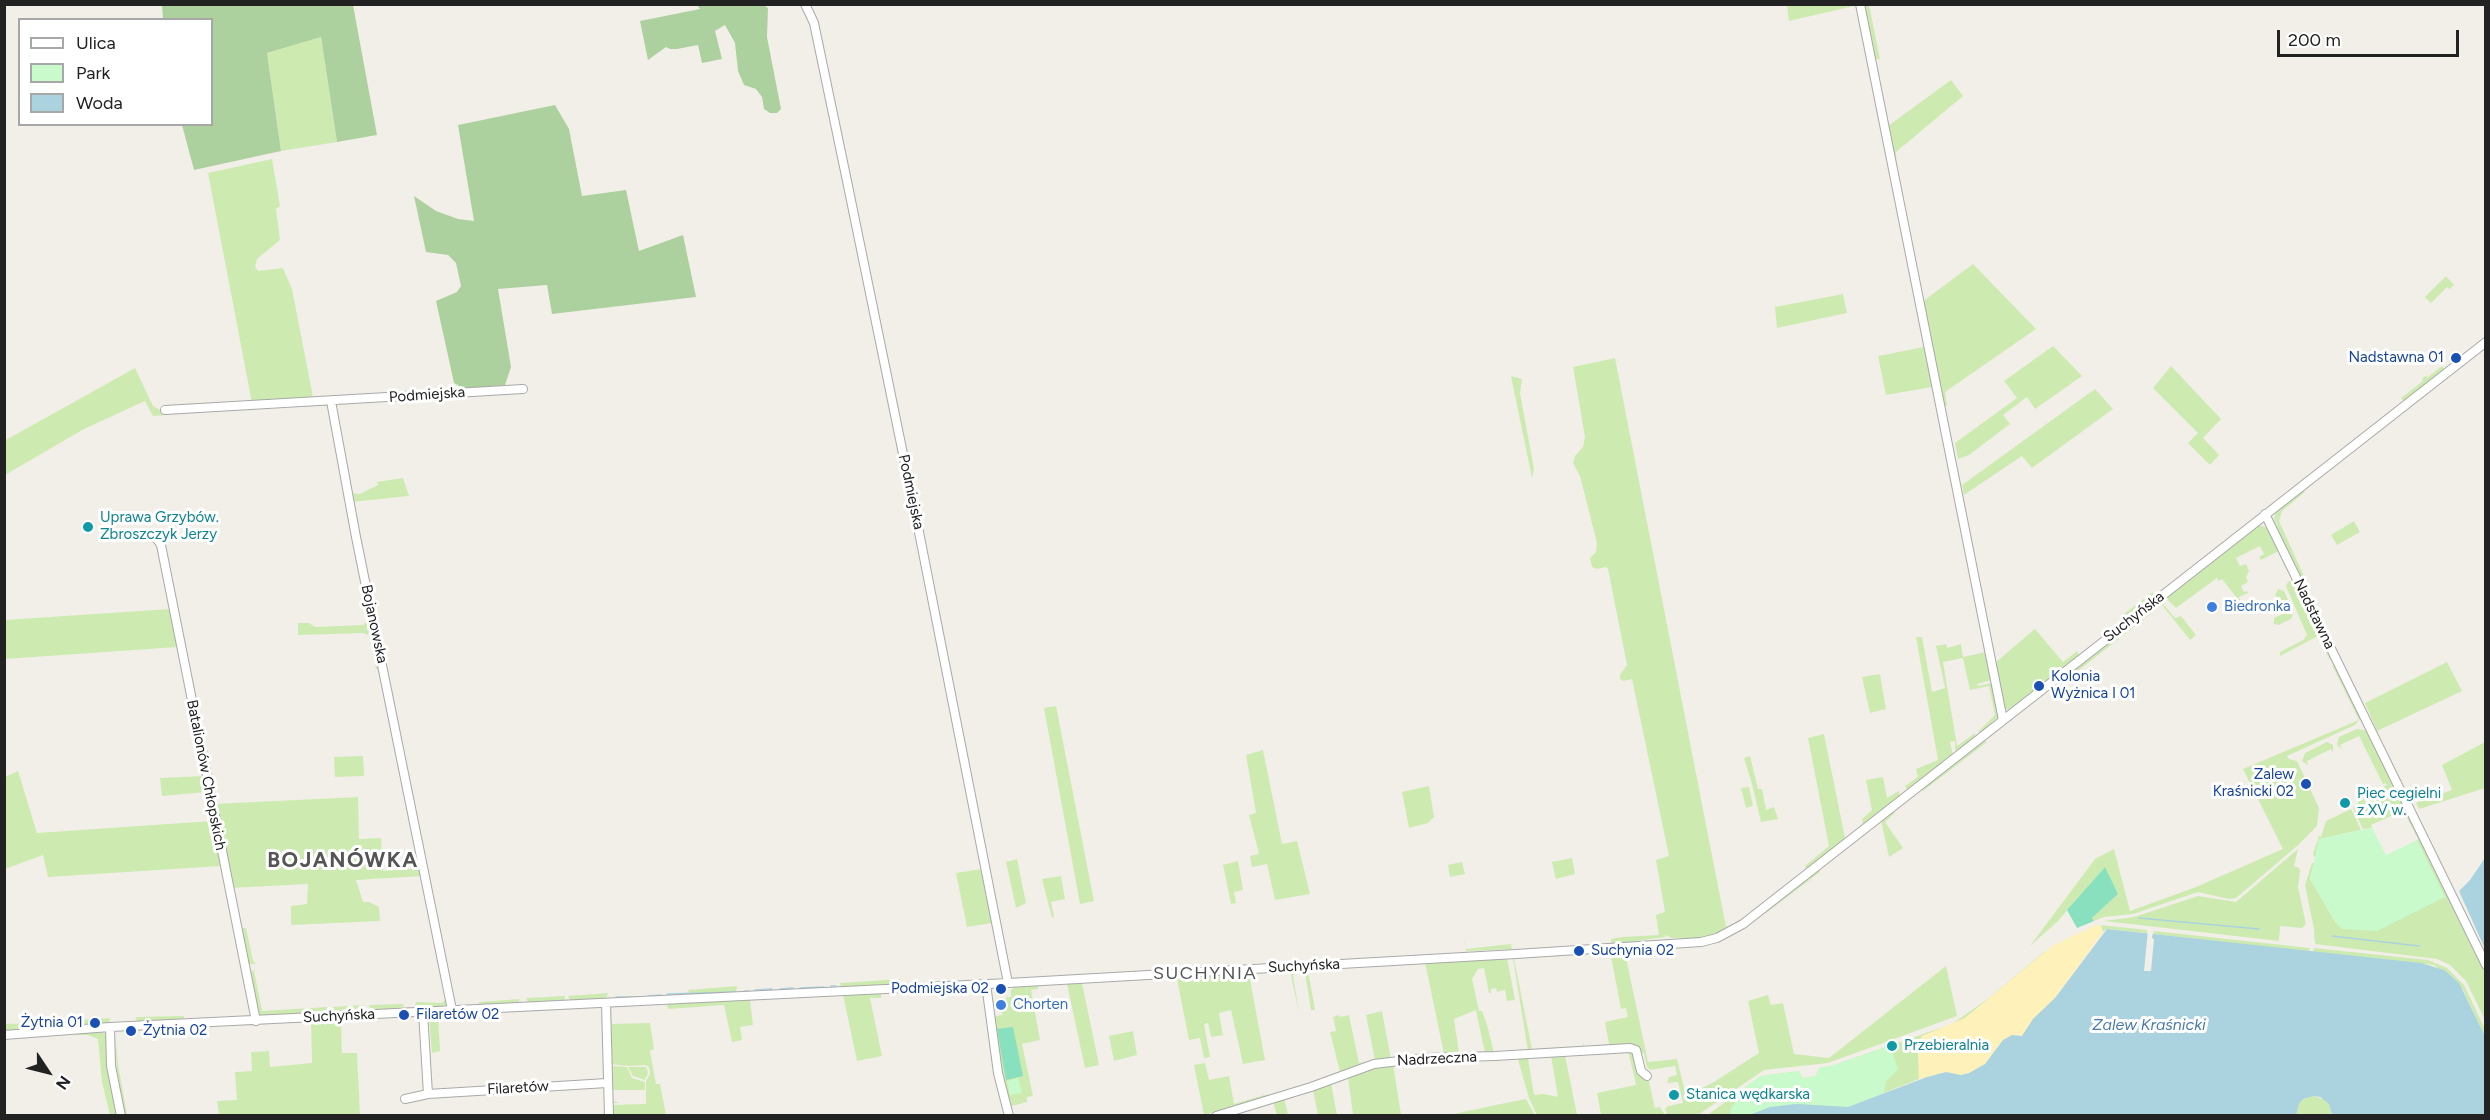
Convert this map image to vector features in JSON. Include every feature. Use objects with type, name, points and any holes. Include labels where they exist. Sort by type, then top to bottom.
[{"type":"street","name":"Podmiejska","points":[[805,4],[814,23],[847,181],[1008,983]]},
{"type":"street","points":[[1860,4],[2003,720]]},
{"type":"street","points":[[2265,514],[2486,342]]},
{"type":"street","name":"Podmiejska","points":[[331,401],[523,389]]},
{"type":"street","points":[[165,410],[331,401]]},
{"type":"street","name":"Bojanowska","points":[[331,401],[356,537],[452,1010]]},
{"type":"street","name":"Suchyńska","points":[[4,1035],[110,1027],[1008,983],[1706,941],[1734,930],[2265,514]]},
{"type":"street","name":"Nadstawna","points":[[2265,514],[2486,965]]},
{"type":"street","name":"Batalionów Chłopskich","points":[[149,534],[156,537],[161,545],[256,1020]]},
{"type":"street","points":[[986,984],[998,1073],[1009,1116]]},
{"type":"street","points":[[606,1003],[609,1116]]},
{"type":"street","points":[[423,1012],[428,1094]]},
{"type":"street","points":[[110,1027],[112,1073],[121,1116]]},
{"type":"street","name":"Nadrzeczna","points":[[1216,1116],[1311,1087],[1368,1065],[1425,1058],[1630,1048],[1636,1050],[1641,1071],[1647,1076]]},
{"type":"street","name":"Filaretów","points":[[405,1099],[428,1094],[607,1083]]},
{"type":"green space","points":[[762,4],[768,8],[767,37],[781,109],[777,113],[770,113],[764,109],[762,97],[756,89],[744,85],[738,71],[735,43],[725,25],[715,31],[722,59],[702,63],[698,45],[677,49],[666,47],[648,60],[640,21],[700,9],[697,5]]},
{"type":"green space","points":[[1854,4],[1854,6],[1789,21],[1787,5]]},
{"type":"green space","points":[[162,5],[353,5],[377,135],[337,142],[321,37],[267,53],[281,151],[194,170],[182,126],[213,126],[213,18],[163,18]]},
{"type":"green space","points":[[1863,5],[1869,5],[1880,59],[1874,59]]},
{"type":"green space","points":[[321,37],[337,142],[281,151],[267,53]]},
{"type":"green space","points":[[1951,80],[1963,96],[1896,152],[1897,172],[1888,126]]},
{"type":"green space","points":[[555,105],[569,129],[582,196],[626,190],[639,251],[683,235],[696,297],[552,314],[547,285],[498,289],[511,367],[504,388],[466,390],[454,383],[436,301],[457,292],[461,286],[456,263],[448,255],[426,252],[414,196],[436,211],[458,219],[474,221],[458,125]]},
{"type":"green space","points":[[272,159],[280,206],[276,209],[280,240],[257,259],[255,266],[258,271],[283,268],[292,289],[313,397],[310,400],[252,403],[208,173]]},
{"type":"green space","points":[[1973,264],[2036,329],[1945,392],[1947,405],[1943,408],[1922,302]]},
{"type":"green space","points":[[2446,276],[2454,285],[2450,289],[2447,287],[2431,303],[2425,297]]},
{"type":"green space","points":[[1843,294],[1847,313],[1777,328],[1775,307]]},
{"type":"green space","points":[[2053,346],[2082,376],[2035,409],[2027,397],[2003,415],[2010,424],[1969,455],[1958,459],[1955,443],[2017,398],[2004,381]]},
{"type":"green space","points":[[1924,347],[1932,387],[1886,395],[1878,356]]},
{"type":"green space","points":[[1615,358],[1726,927],[1732,924],[1725,932],[1705,938],[1672,938],[1665,935],[1665,937],[1615,944],[1611,942],[1611,939],[1622,937],[1659,935],[1656,915],[1665,912],[1656,860],[1669,856],[1632,679],[1623,681],[1620,679],[1627,665],[1608,569],[1592,567],[1590,558],[1596,552],[1597,543],[1580,476],[1573,463],[1575,456],[1583,447],[1585,437],[1573,367]]},
{"type":"green space","points":[[2171,366],[2221,419],[2203,438],[2219,455],[2210,465],[2188,443],[2198,433],[2153,388]]},
{"type":"green space","points":[[2442,366],[2444,369],[2404,401],[2401,398],[2423,381],[2425,376],[2428,377]]},
{"type":"green space","points":[[135,368],[153,406],[168,412],[169,415],[153,416],[145,401],[84,429],[5,475],[4,441]]},
{"type":"green space","points":[[1511,376],[1522,379],[1520,393],[1534,469],[1532,478]]},
{"type":"green space","points":[[2095,389],[2113,409],[2032,468],[2022,456],[1964,495],[1962,485]]},
{"type":"green space","points":[[403,478],[409,496],[351,502],[351,493],[360,494],[378,485],[377,482]]},
{"type":"green space","points":[[2302,490],[2305,492],[2282,511],[2279,521],[2304,576],[2301,577],[2277,528],[2276,514],[2276,529],[2274,518],[2276,512],[2279,507],[2276,513]]},
{"type":"green space","points":[[2354,521],[2360,532],[2337,545],[2331,535]]},
{"type":"green space","points":[[2259,525],[2268,528],[2279,551],[2261,560],[2259,557],[2264,554],[2260,546],[2236,558],[2240,566],[2246,564],[2249,571],[2246,577],[2248,582],[2241,586],[2244,592],[2248,593],[2239,597],[2239,601],[2222,579],[2219,581],[2217,578],[2176,608],[2168,600],[2163,604],[2175,618],[2181,616],[2196,635],[2190,640],[2162,605],[2074,674],[2072,671]]},
{"type":"green space","points":[[2293,580],[2332,657],[2330,660],[2318,636],[2280,656],[2280,652],[2303,640],[2307,635],[2286,586]]},
{"type":"green space","points":[[2278,589],[2284,591],[2290,604],[2287,609],[2282,607],[2275,595]]},
{"type":"green space","points":[[2153,592],[2155,597],[2125,620],[2122,619],[2121,616]]},
{"type":"green space","points":[[170,609],[177,647],[5,659],[5,620]]},
{"type":"green space","points":[[2287,612],[2293,615],[2291,619],[2278,625],[2274,624],[2274,618]]},
{"type":"green space","points":[[371,622],[380,669],[376,669],[369,636],[364,633],[298,635],[298,623],[309,623],[315,627],[363,625]]},
{"type":"green space","points":[[2035,629],[2063,662],[2077,651],[2079,655],[2008,710],[2005,708],[1991,641],[1996,662]]},
{"type":"green space","points":[[1916,637],[1922,637],[1932,692],[1945,688],[1936,646],[1946,644],[1947,648],[1961,644],[1963,657],[1986,652],[1992,680],[1977,684],[1978,686],[1992,683],[1998,717],[1978,732],[1995,715],[1989,686],[1970,690],[1963,658],[1943,662],[1957,746],[1975,733],[1975,737],[1958,751],[1955,750],[1955,741],[1950,742],[1953,755],[1907,790],[1905,786],[1918,777],[1916,769],[1938,760]]},
{"type":"green space","points":[[2447,662],[2462,691],[2377,731],[2365,703]]},
{"type":"green space","points":[[2332,665],[2338,667],[2362,717],[2355,725],[2287,756],[2297,761],[2319,808],[2317,826],[2297,846],[2236,898],[2229,899],[2198,892],[2133,914],[2104,917],[2094,921],[2092,918],[2118,894],[2104,868],[2057,922],[2030,946],[2095,859],[2114,849],[2130,911],[2196,887],[2283,849],[2243,769],[2359,720]]},
{"type":"green space","points":[[1880,674],[1886,709],[1870,713],[1862,677]]},
{"type":"green space","points":[[1056,706],[1094,901],[1080,904],[1044,708]]},
{"type":"green space","points":[[2357,729],[2369,731],[2407,809],[2371,825],[2372,828],[2363,829],[2353,808],[2363,797],[2387,785],[2383,784],[2359,736],[2340,745],[2342,749],[2337,745],[2339,737]]},
{"type":"green space","points":[[1824,734],[1845,838],[1807,870],[1805,866],[1829,846],[1808,738]]},
{"type":"green space","points":[[1984,740],[1987,742],[1923,791],[1921,788]]},
{"type":"green space","points":[[2327,742],[2333,745],[2333,753],[2331,749],[2307,761],[2308,765],[2302,761],[2305,753]]},
{"type":"green space","points":[[2485,742],[2485,788],[2419,809],[2416,803],[2452,790],[2442,765]]},
{"type":"green space","points":[[1263,750],[1282,844],[1297,841],[1310,894],[1275,900],[1267,864],[1252,867],[1250,856],[1259,854],[1249,815],[1256,813],[1246,755]]},
{"type":"green space","points":[[363,756],[364,776],[335,777],[334,757]]},
{"type":"green space","points":[[1750,756],[1758,789],[1762,789],[1766,810],[1774,807],[1778,819],[1761,822],[1744,758]]},
{"type":"green space","points":[[18,771],[37,833],[212,821],[221,866],[48,877],[43,855],[5,869],[5,777]]},
{"type":"green space","points":[[203,776],[206,792],[162,796],[160,778]]},
{"type":"green space","points":[[1883,777],[1887,798],[1899,791],[1900,796],[1863,825],[1862,819],[1872,810],[1866,780]]},
{"type":"green space","points":[[1429,786],[1434,817],[1428,823],[1409,828],[1402,792]]},
{"type":"green space","points":[[1749,787],[1753,806],[1746,808],[1741,788]]},
{"type":"green space","points":[[358,797],[359,839],[381,838],[383,871],[421,868],[423,876],[356,880],[363,902],[379,907],[380,921],[291,925],[291,906],[307,904],[308,884],[230,888],[214,804]]},
{"type":"green space","points":[[2351,809],[2361,830],[2319,839],[2315,858],[2313,854],[2326,821]]},
{"type":"green space","points":[[1893,811],[1895,813],[1885,822],[1903,848],[1889,857],[1881,820]]},
{"type":"green space","points":[[2406,816],[2411,816],[2485,971],[2485,1020],[2466,981],[2450,965],[2437,959],[2315,944],[2305,885],[2312,863],[2314,863],[2310,879],[2336,923],[2418,839]]},
{"type":"green space","points":[[2372,828],[2386,855],[2417,840],[2445,897],[2377,931],[2342,929],[2336,923],[2310,879],[2319,839]]},
{"type":"green space","points":[[2298,849],[2294,866],[2300,871],[2298,887],[2306,924],[2302,928],[2280,926],[2279,941],[2104,921],[2134,917],[2198,896],[2236,902]]},
{"type":"green space","points":[[1572,858],[1575,874],[1556,879],[1552,862]]},
{"type":"green space","points":[[1017,859],[1026,903],[1016,908],[1006,862]]},
{"type":"green space","points":[[1238,861],[1243,890],[1234,892],[1236,903],[1231,904],[1223,865]]},
{"type":"green space","points":[[1462,862],[1465,874],[1450,877],[1448,865]]},
{"type":"green space","points":[[2105,867],[2118,894],[2092,918],[2094,921],[2077,928],[2067,910]]},
{"type":"green space","points":[[982,869],[992,923],[967,927],[956,873]]},
{"type":"green space","points":[[1819,869],[1820,872],[1766,913],[1765,911]]},
{"type":"green space","points":[[1061,876],[1065,899],[1051,902],[1054,917],[1052,918],[1042,879]]},
{"type":"green space","points":[[2101,925],[2147,930],[2147,933],[2107,929],[2103,932]]},
{"type":"green space","points":[[1462,927],[1466,949],[1511,944],[1512,949],[1466,951]]},
{"type":"green space","points":[[239,928],[246,928],[253,961],[256,964],[245,961]]},
{"type":"green space","points":[[2154,931],[2310,948],[2309,952],[2153,934]]},
{"type":"green space","points":[[2314,948],[2428,960],[2447,968],[2464,985],[2485,1029],[2485,1036],[2463,990],[2434,965],[2313,952]]},
{"type":"green space","points":[[1643,949],[1643,953],[1625,953],[1648,1062],[1677,1059],[1686,1096],[1714,1082],[1759,1053],[1748,1001],[1768,995],[1771,1005],[1783,1003],[1794,1054],[1829,1058],[1946,966],[1957,1016],[1828,1063],[1764,1070],[1698,1115],[1667,1115],[1665,1109],[1668,1106],[1683,1103],[1678,1082],[1667,1083],[1669,1077],[1677,1075],[1675,1066],[1650,1070],[1647,1067],[1644,1053],[1640,1054],[1639,1050],[1588,1046],[1609,1044],[1605,1022],[1628,1017],[1626,1008],[1621,1009],[1610,951]]},
{"type":"green space","points":[[2044,952],[2045,954],[1965,1018],[1953,1025],[1922,1036],[1918,1044],[1919,1079],[1848,1107],[1706,1116],[1761,1076],[1799,1071],[1803,1078],[1816,1076],[1819,1068],[1831,1066],[1952,1024],[1989,998]]},
{"type":"green space","points":[[1542,955],[1542,957],[1514,959],[1532,1049],[1583,1046],[1584,1042],[1584,1048],[1528,1051],[1513,959]]},
{"type":"green space","points":[[1507,958],[1515,1000],[1507,1001],[1505,990],[1497,992],[1496,988],[1491,989],[1489,993],[1484,968],[1478,969],[1472,979],[1479,1011],[1482,1011],[1487,1025],[1494,1053],[1485,1053],[1476,1010],[1454,1019],[1459,1053],[1444,1054],[1425,962]]},
{"type":"green space","points":[[257,969],[254,971],[262,1011],[327,1007],[327,1012],[258,1016],[249,975],[250,972]]},
{"type":"green space","points":[[1308,970],[1315,1010],[1311,1010],[1305,973],[1295,973],[1293,975],[1299,1013],[1290,971]]},
{"type":"green space","points":[[1249,974],[1265,1060],[1243,1064],[1231,1010],[1219,1013],[1223,1035],[1211,1037],[1208,1023],[1204,1024],[1210,1057],[1204,1058],[1200,1038],[1189,1040],[1177,979]]},
{"type":"green space","points":[[901,979],[898,985],[841,988],[840,983]]},
{"type":"green space","points":[[1082,983],[1099,1065],[1085,1068],[1067,984]]},
{"type":"green space","points":[[737,986],[736,993],[690,995],[688,990]]},
{"type":"green space","points":[[1016,986],[1038,986],[1038,989],[1031,990],[1040,1040],[1022,1044],[1033,1096],[1027,1097],[1027,1102],[1008,1107],[1000,1073],[994,1016],[1002,1015],[1002,1011],[1007,1011],[1006,997],[1011,997],[1011,990]]},
{"type":"green space","points":[[608,993],[606,999],[570,1000],[568,996]]},
{"type":"green space","points":[[881,994],[881,998],[870,998],[882,1056],[857,1061],[843,995]]},
{"type":"green space","points":[[565,996],[564,1001],[528,1002],[526,998]]},
{"type":"green space","points":[[447,997],[448,1002],[444,1007],[415,1006],[416,1002],[442,1003]]},
{"type":"green space","points":[[520,999],[518,1003],[479,1005],[479,1002]]},
{"type":"green space","points":[[750,999],[753,1025],[740,1027],[742,1040],[732,1042],[724,1005],[668,1009],[667,1004]]},
{"type":"green space","points":[[404,1004],[403,1007],[371,1010],[369,1005]]},
{"type":"green space","points":[[364,1005],[362,1010],[336,1012],[333,1007]]},
{"type":"green space","points":[[612,1006],[612,1024],[650,1023],[654,1049],[650,1051],[656,1084],[660,1084],[666,1115],[612,1115],[611,1105],[646,1104],[646,1081],[650,1074],[649,1067],[645,1065],[610,1064]]},
{"type":"green space","points":[[1382,1011],[1391,1059],[1375,1060],[1366,1015]]},
{"type":"green space","points":[[438,1015],[440,1051],[432,1053],[429,1017]]},
{"type":"green space","points":[[1339,1015],[1340,1017],[1349,1015],[1359,1063],[1371,1061],[1312,1084],[1312,1082],[1340,1072],[1330,1032],[1336,1031],[1333,1017]]},
{"type":"green space","points":[[184,1016],[184,1020],[137,1022],[136,1017]]},
{"type":"green space","points":[[110,1018],[109,1023],[45,1027],[42,1022]]},
{"type":"green space","points":[[341,1020],[342,1053],[357,1053],[360,1115],[219,1115],[217,1101],[237,1100],[235,1072],[252,1071],[251,1052],[269,1051],[270,1067],[312,1063],[311,1021]]},
{"type":"green space","points":[[37,1023],[36,1028],[5,1031],[4,1024]]},
{"type":"green space","points":[[1013,1027],[1023,1076],[1006,1080],[997,1029]]},
{"type":"green space","points":[[1133,1031],[1137,1055],[1114,1061],[1109,1036]]},
{"type":"green space","points":[[102,1032],[106,1034],[117,1115],[110,1115],[102,1082],[98,1039],[88,1035],[76,1035],[76,1033]]},
{"type":"green space","points":[[115,1033],[127,1115],[125,1115],[117,1076]]},
{"type":"green space","points":[[1890,1046],[1898,1069],[1886,1081],[1884,1093],[1848,1107],[1796,1104],[1747,1116],[1731,1115],[1730,1110],[1746,1086],[1761,1076],[1799,1071],[1803,1078],[1816,1076],[1819,1068]]},
{"type":"green space","points":[[1628,1050],[1632,1050],[1649,1082],[1655,1108],[1660,1107],[1665,1115],[1601,1115],[1597,1093],[1636,1085]]},
{"type":"green space","points":[[1565,1055],[1577,1115],[1537,1115],[1529,1098],[1517,1056],[1528,1058],[1534,1095],[1544,1094],[1558,1097],[1551,1056]]},
{"type":"green space","points":[[1205,1063],[1209,1080],[1229,1076],[1234,1104],[1268,1094],[1267,1096],[1204,1115],[1194,1065]]},
{"type":"green space","points":[[1393,1064],[1401,1115],[1353,1115],[1348,1077],[1364,1069]]},
{"type":"green space","points":[[610,1066],[627,1067],[632,1078],[645,1082],[645,1090],[613,1090],[613,1101],[620,1103],[612,1103]]},
{"type":"green space","points":[[628,1067],[646,1067],[648,1073],[645,1080],[633,1076]]},
{"type":"green space","points":[[1018,1078],[1022,1093],[1010,1095],[1007,1081]]},
{"type":"green space","points":[[1331,1083],[1337,1115],[1318,1115],[1313,1089]]},
{"type":"green space","points":[[2314,1096],[2329,1104],[2332,1115],[2296,1116],[2303,1099]]},
{"type":"green space","points":[[1284,1098],[1288,1115],[1277,1115],[1273,1101]]},
{"type":"green space","points":[[1526,1099],[1535,1115],[1449,1115],[1496,1105]]},
{"type":"sand","points":[[2100,925],[2103,932],[2051,1003],[2033,1019],[2022,1036],[2017,1035],[1999,1045],[1985,1064],[1969,1073],[1961,1075],[1946,1072],[1919,1079],[1918,1044],[1922,1036],[1965,1018],[2052,946]]},
{"type":"water","points":[[2485,858],[2485,949],[2459,891],[2470,880]]},
{"type":"water","name":"Zalew Kraśnicki","points":[[2107,929],[2421,963],[2444,970],[2459,983],[2485,1036],[2485,1115],[2332,1115],[2329,1104],[2320,1097],[2314,1096],[2303,1099],[2296,1116],[1747,1116],[1770,1107],[1796,1104],[1848,1107],[1927,1077],[1946,1072],[1961,1075],[1969,1073],[1985,1064],[2003,1040],[2012,1035],[2022,1036],[2033,1019],[2055,998]]},
{"type":"pier","points":[[2148,930],[2153,931],[2152,938],[2154,939],[2151,971],[2144,971]]},
{"type":"waterway","points":[[2139,918],[2259,929]]},
{"type":"waterway","points":[[2332,936],[2419,946]]},
{"type":"waterway","points":[[831,986],[836,986]]},
{"type":"waterway","points":[[800,988],[824,987]]},
{"type":"waterway","points":[[780,989],[793,988]]},
{"type":"waterway","points":[[755,990],[772,989]]},
{"type":"waterway","points":[[667,994],[735,992]]},
{"type":"waterway","points":[[649,996],[660,995]]},
{"type":"waterway","points":[[616,997],[643,997]]},
{"type":"place","name":"Nadstawna 01","points":[[2456,358]]},
{"type":"place","name":"Uprawa Grzybów. Zbroszczyk Jerzy","points":[[88,527]]},
{"type":"place","name":"Biedronka","points":[[2212,607]]},
{"type":"place","name":"Kolonia Wyżnica I 01","points":[[2039,686]]},
{"type":"place","name":"Zalew Kraśnicki 02","points":[[2306,784]]},
{"type":"place","name":"Piec cegielni z XV w.","points":[[2345,803]]},
{"type":"place","name":"Suchynia 02","points":[[1579,951]]},
{"type":"place","name":"Podmiejska 02","points":[[1001,989]]},
{"type":"place","name":"Chorten","points":[[1001,1005]]},
{"type":"place","name":"Filaretów 02","points":[[404,1015]]},
{"type":"place","name":"Żytnia 01","points":[[95,1023]]},
{"type":"place","name":"Żytnia 02","points":[[131,1031]]},
{"type":"place","name":"Przebieralnia","points":[[1892,1046]]},
{"type":"place","name":"Stanica wędkarska","points":[[1674,1095]]},
{"type":"district","name":"BOJANÓWKA","points":[[343,861]]},
{"type":"district","name":"SUCHYNIA","points":[[1205,974]]}]
